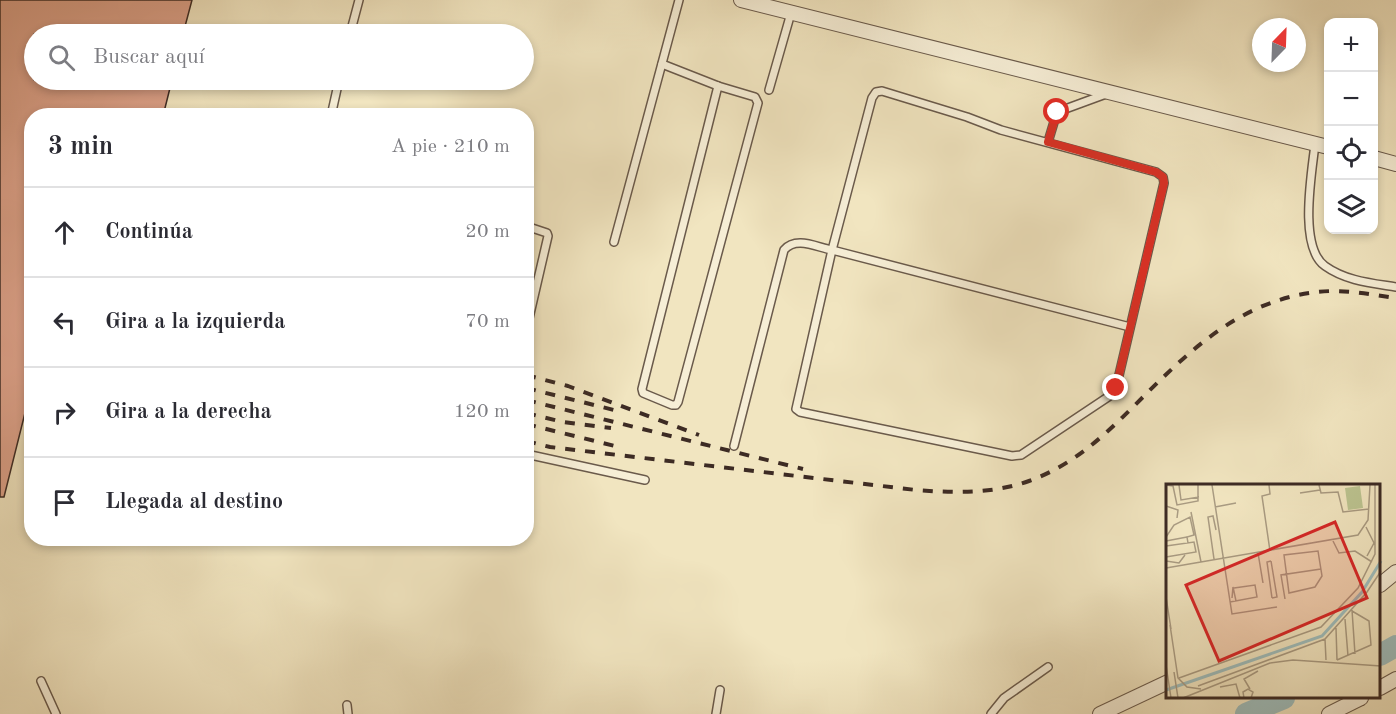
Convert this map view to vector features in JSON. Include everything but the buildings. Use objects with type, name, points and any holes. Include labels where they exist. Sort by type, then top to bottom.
[{"type":"street","points":[[741,0],[787,8],[1322,146]]},
{"type":"street","points":[[1378,159],[1396,164]]},
{"type":"street","points":[[1381,584],[1396,572]]},
{"type":"street","points":[[1381,688],[1396,680]]},
{"type":"street","points":[[1100,714],[1166,683]]},
{"type":"street","points":[[1329,714],[1359,699]]},
{"type":"lane","points":[[353,24],[359,0]]},
{"type":"lane","points":[[614,242],[680,0]]},
{"type":"lane","points":[[770,90],[787,8]]},
{"type":"lane","points":[[662,64],[718,86],[754,97],[758,103],[678,402],[672,405],[647,396],[642,389],[718,86]]},
{"type":"lane","points":[[333,108],[337,90]]},
{"type":"lane","points":[[882,91],[1001,130],[1156,172],[1163,177],[1164,183],[1114,392],[1017,456],[800,412],[796,409],[832,250],[872,98],[876,92],[882,91]]},
{"type":"lane","points":[[1048,142],[1057,112],[1110,93]]},
{"type":"lane","points":[[1322,146],[1309,187],[1311,241],[1315,254],[1324,265],[1357,281],[1396,287]]},
{"type":"lane","points":[[534,228],[547,232],[548,236],[534,296]]},
{"type":"lane","points":[[734,446],[784,250],[789,244],[797,242],[832,250],[1130,327]]},
{"type":"lane","points":[[534,456],[645,480]]},
{"type":"lane","points":[[991,714],[1004,698],[1048,667]]},
{"type":"lane","points":[[41,681],[56,714]]},
{"type":"lane","points":[[716,714],[720,690]]},
{"type":"lane","points":[[347,705],[348,714]]},
{"type":"waterway","points":[[1381,654],[1396,646]]},
{"type":"waterway","points":[[1246,714],[1282,699]]},
{"type":"railway","points":[[534,443],[550,447],[916,490],[959,492],[1001,488],[1044,475],[1085,450],[1110,430],[1198,346],[1246,314],[1272,302],[1332,291],[1396,298]]},
{"type":"railway","points":[[534,377],[568,386],[699,435]]},
{"type":"railway","points":[[534,390],[614,410]]},
{"type":"railway","points":[[534,402],[803,469]]},
{"type":"railway","points":[[534,415],[563,422],[611,428]]},
{"type":"railway","points":[[534,426],[623,448]]},
{"type":"route","points":[[1057,112],[1048,142],[1156,172],[1163,177],[1164,183],[1116,388]]}]
